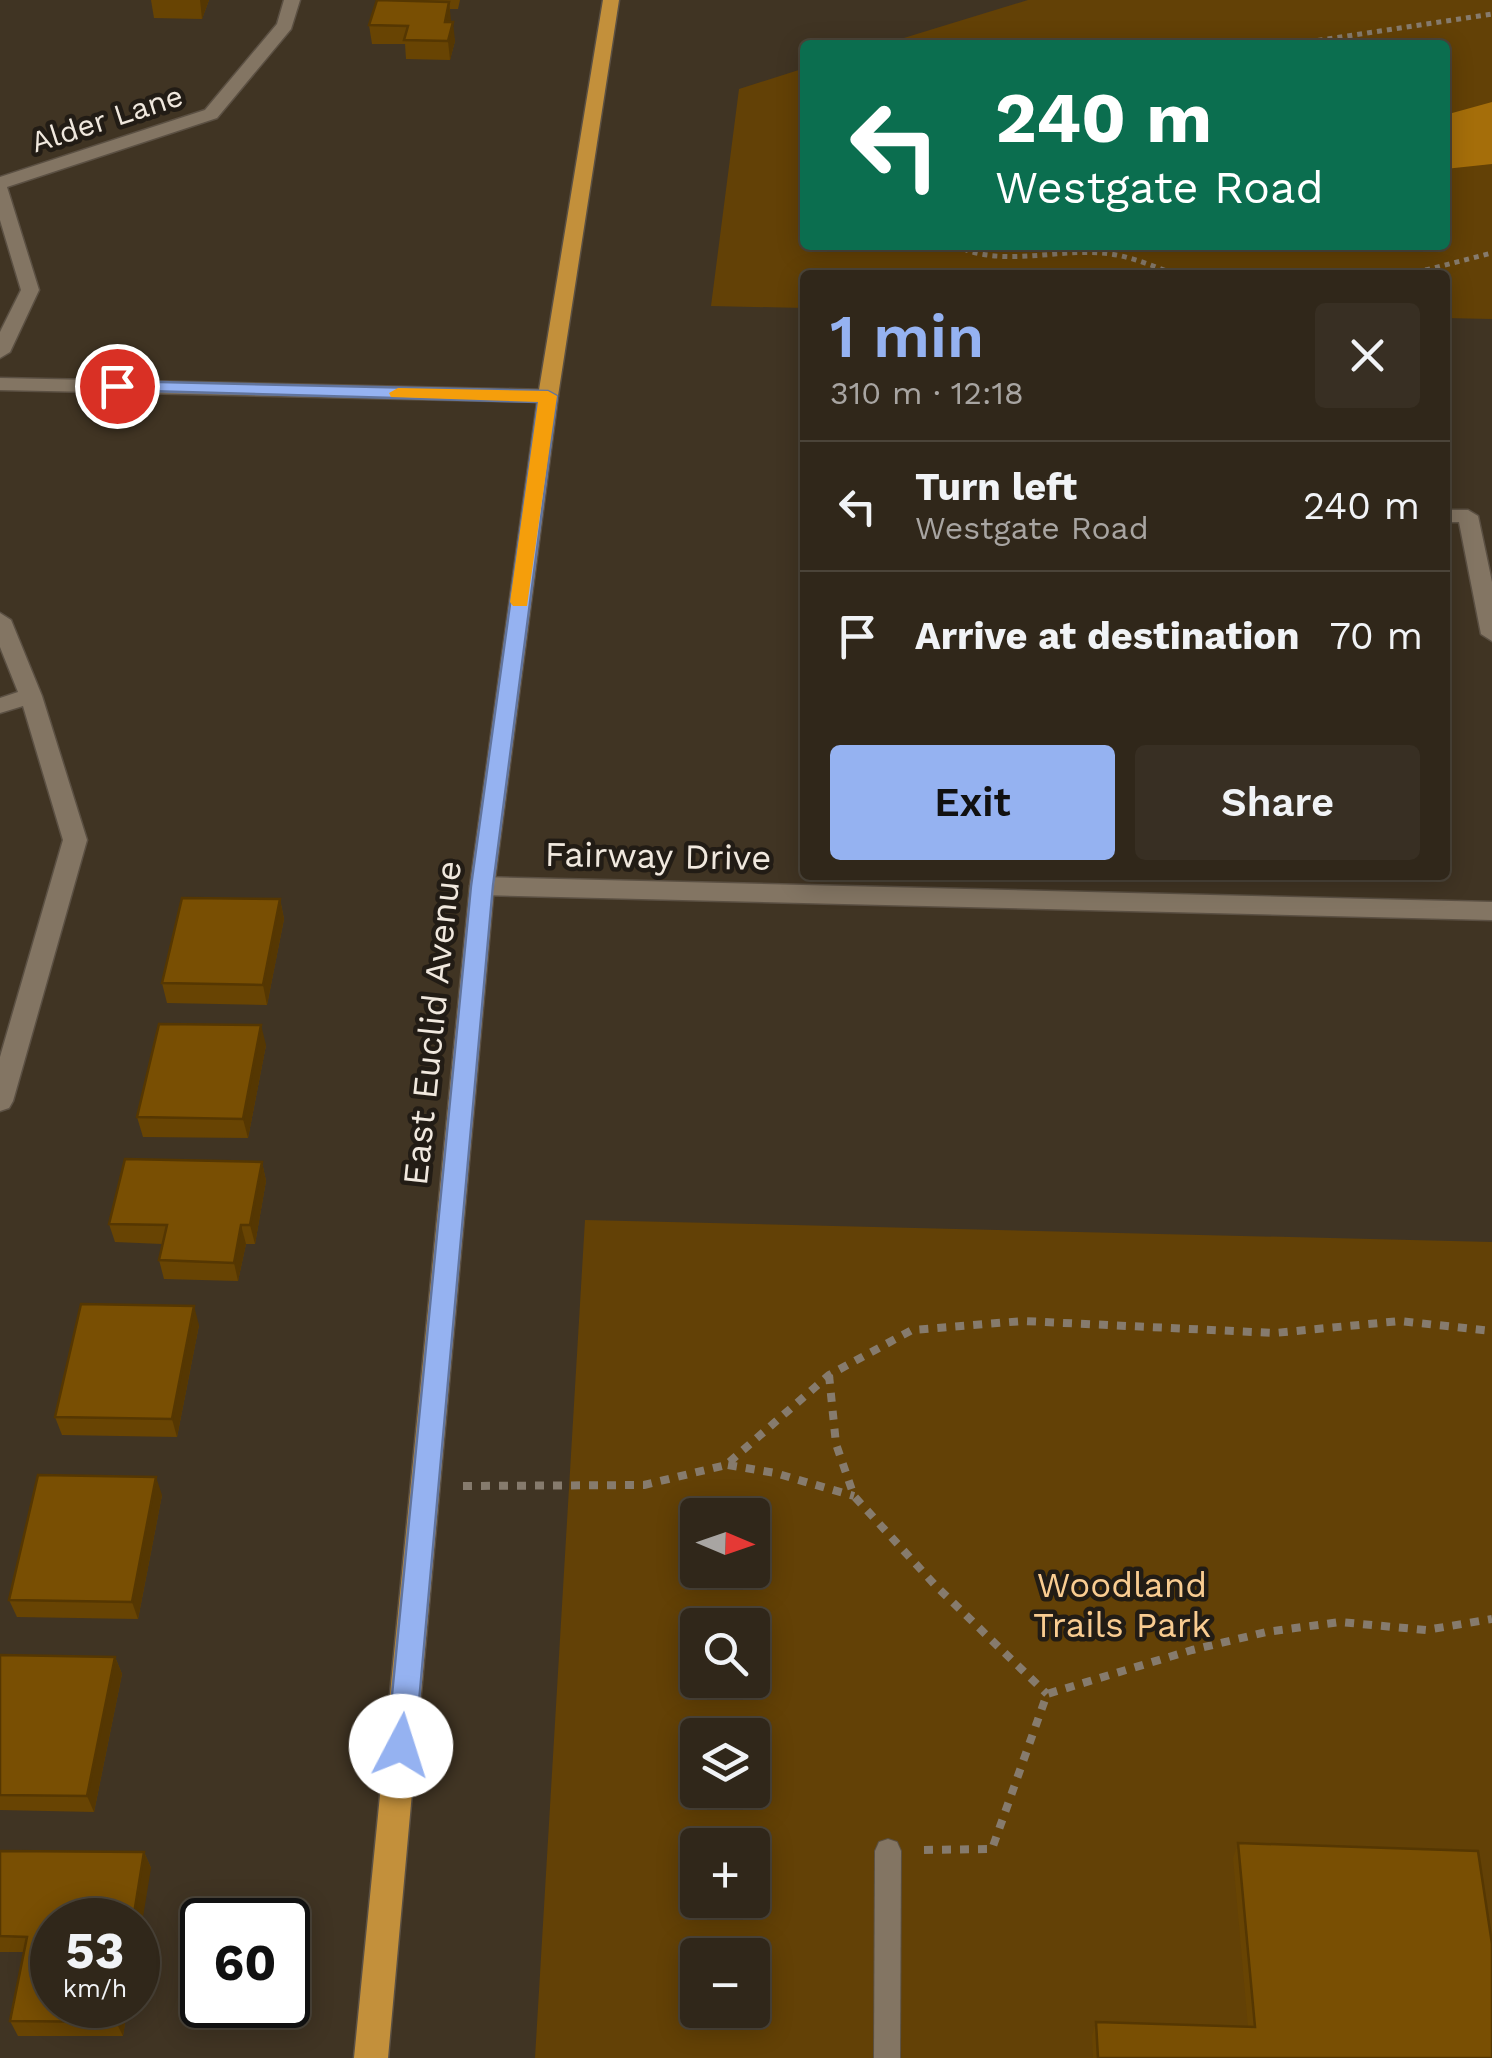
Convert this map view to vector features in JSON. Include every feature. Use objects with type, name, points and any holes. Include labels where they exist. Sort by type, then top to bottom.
[{"type":"main road","name":"East Euclid Avenue","points":[[371,2058],[482,886],[548,396],[611,0]]},
{"type":"street","name":"Alder Lane","points":[[0,187],[211,114],[285,25],[292,0]]},
{"type":"street","points":[[0,187],[30,290],[0,352]]},
{"type":"street","points":[[0,384],[548,396]]},
{"type":"street","points":[[1450,516],[1468,516],[1492,634]]},
{"type":"street","points":[[0,620],[32,696],[75,840],[0,1101]]},
{"type":"street","points":[[0,706],[32,696]]},
{"type":"street","name":"Fairway Drive","points":[[482,886],[1492,911]]},
{"type":"lane","points":[[888,1851],[888,2058]]},
{"type":"path","points":[[1321,40],[1492,14]]},
{"type":"path","points":[[961,250],[986,256],[1100,253],[1163,270]]},
{"type":"path","points":[[1426,270],[1492,253]]},
{"type":"path","points":[[726,1465],[829,1376],[912,1330],[1023,1321],[1275,1333],[1400,1321],[1492,1331]]},
{"type":"path","points":[[829,1376],[836,1444],[854,1496],[934,1586],[1048,1694]]},
{"type":"path","points":[[450,1486],[644,1484],[726,1465],[854,1496]]},
{"type":"path","points":[[1048,1694],[1151,1662],[1292,1628],[1345,1622],[1449,1630],[1492,1619]]},
{"type":"path","points":[[888,1851],[992,1849],[1048,1694]]},
{"type":"green space","points":[[1028,0],[1492,0],[1492,319],[1450,318],[1450,270],[800,270],[800,308],[711,306],[739,89],[800,70],[800,250],[1450,250],[1450,40],[897,40]]},
{"type":"green space","name":"Woodland Trails Park","points":[[585,1220],[1492,1242],[1492,2058],[535,2058]]},
{"type":"shaded area","points":[[1492,102],[1492,164],[1450,168],[1450,114]]},
{"type":"building","points":[[377,0],[449,2],[445,22],[453,22],[448,41],[404,40],[408,26],[369,25]]},
{"type":"building","points":[[182,898],[280,899],[263,985],[162,983]]},
{"type":"building","points":[[159,1024],[261,1025],[243,1119],[137,1117]]},
{"type":"building","points":[[125,1159],[262,1162],[250,1225],[241,1225],[234,1263],[159,1260],[167,1225],[109,1224]]},
{"type":"building","points":[[81,1304],[194,1306],[172,1419],[55,1417]]},
{"type":"building","points":[[38,1475],[156,1477],[132,1602],[9,1600]]},
{"type":"building","points":[[0,1655],[115,1657],[87,1796],[0,1795]]},
{"type":"building","points":[[1238,1843],[1478,1851],[1492,1944],[1492,2058],[1098,2058],[1096,2022],[1255,2027]]},
{"type":"building","points":[[0,1851],[144,1852],[137,1898],[30,1898],[30,2021],[10,2021],[27,1937],[0,1936]]},
{"type":"slow traffic","points":[[398,393],[548,396],[520,602]]},
{"type":"route","points":[[117,386],[548,396],[482,886],[401,1746]]}]
